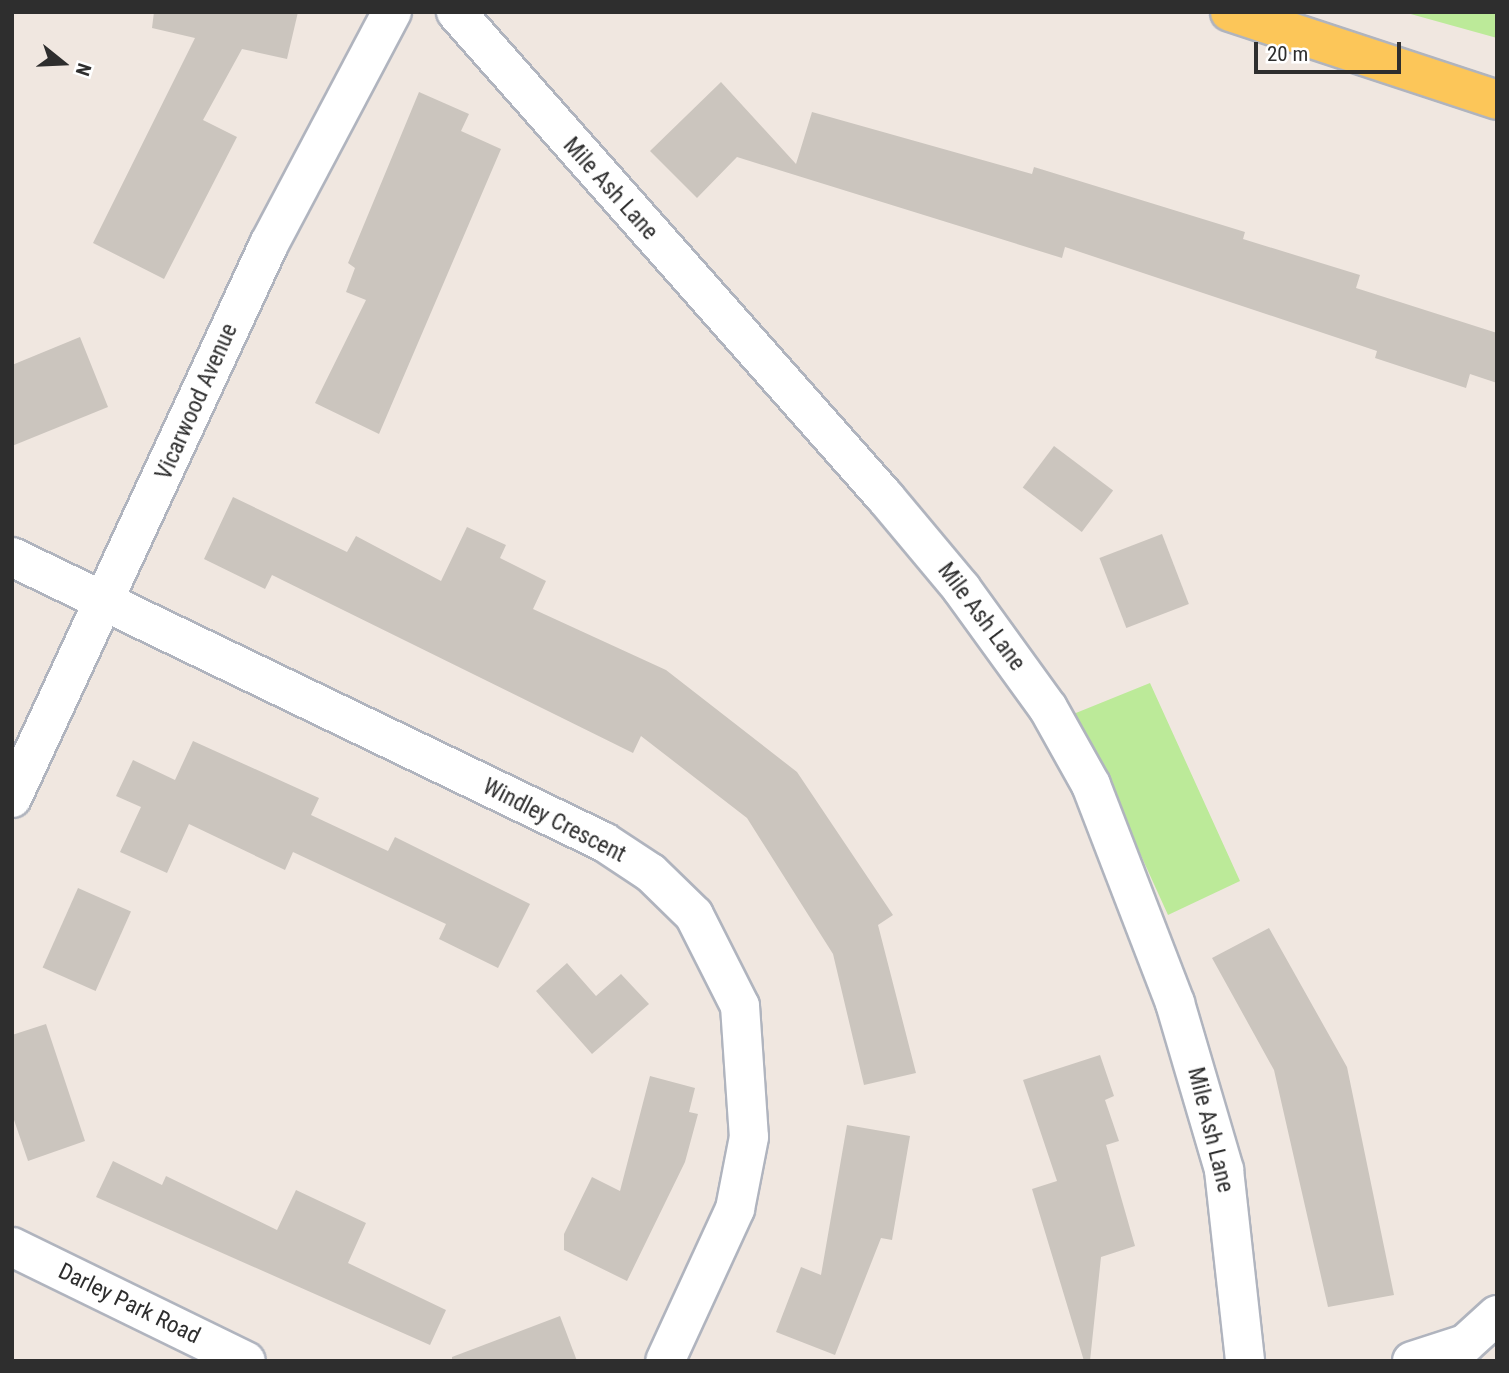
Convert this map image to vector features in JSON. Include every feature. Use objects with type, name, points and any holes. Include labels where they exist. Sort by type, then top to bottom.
[{"type":"main road","points":[[1230,12],[1497,100]]},
{"type":"street","name":"Vicarwood Avenue","points":[[12,798],[106,604],[269,244],[392,12]]},
{"type":"street","name":"Mile Ash Lane","points":[[456,12],[902,517],[1048,708],[1091,785],[1175,1003],[1224,1170],[1245,1361]]},
{"type":"street","name":"Windley Crescent","points":[[12,557],[604,842],[651,873],[694,915],[740,1006],[749,1137],[734,1209],[665,1361]]},
{"type":"street","name":"Darley Park Road","points":[[12,1247],[246,1361]]},
{"type":"street","points":[[1412,1361],[1465,1344],[1497,1315]]},
{"type":"green space","points":[[1405,12],[1497,12],[1497,38],[1407,13]]},
{"type":"green space","points":[[1150,683],[1240,881],[1168,915],[1114,796],[1066,717]]},
{"type":"building","points":[[154,12],[298,12],[287,59],[242,49],[203,120],[237,137],[164,279],[93,243],[195,38],[152,28]]},
{"type":"building","points":[[721,82],[796,164],[812,112],[1032,174],[1034,167],[1245,232],[1243,239],[1360,275],[1356,288],[1497,333],[1497,383],[1470,374],[1466,388],[1375,358],[1377,351],[1065,247],[1062,258],[737,157],[697,198],[650,151]]},
{"type":"building","points":[[419,92],[469,114],[461,131],[501,149],[379,434],[315,403],[366,300],[346,292],[355,268],[348,263]]},
{"type":"building","points":[[80,337],[108,407],[12,446],[12,365]]},
{"type":"building","points":[[1054,446],[1113,491],[1082,532],[1023,488]]},
{"type":"building","points":[[233,497],[347,552],[356,536],[441,581],[467,527],[506,545],[500,558],[546,581],[533,609],[666,670],[797,772],[893,915],[878,925],[916,1073],[864,1085],[833,954],[747,818],[641,736],[633,753],[272,575],[265,589],[204,559]]},
{"type":"building","points":[[1162,534],[1189,604],[1126,628],[1099,558]]},
{"type":"building","points":[[193,741],[319,798],[311,815],[388,851],[395,837],[530,904],[498,968],[439,939],[446,924],[293,852],[285,870],[189,824],[167,873],[120,852],[141,807],[116,796],[133,760],[175,780]]},
{"type":"building","points":[[78,888],[131,912],[96,991],[43,967]]},
{"type":"building","points":[[1269,928],[1347,1067],[1394,1295],[1328,1307],[1274,1070],[1212,958]]},
{"type":"building","points":[[567,963],[596,996],[621,974],[649,1004],[592,1054],[536,991]]},
{"type":"building","points":[[46,1024],[85,1141],[28,1161],[12,1114],[12,1035]]},
{"type":"building","points":[[1100,1055],[1114,1096],[1105,1100],[1119,1141],[1106,1145],[1135,1246],[1101,1257],[1090,1361],[1084,1361],[1032,1189],[1057,1181],[1023,1080]]},
{"type":"building","points":[[650,1076],[695,1088],[689,1112],[698,1114],[685,1162],[627,1281],[564,1250],[564,1234],[592,1177],[620,1191]]},
{"type":"building","points":[[847,1125],[910,1136],[892,1240],[881,1238],[835,1355],[776,1332],[801,1267],[821,1275]]},
{"type":"building","points":[[113,1161],[162,1185],[166,1176],[277,1230],[296,1190],[366,1223],[348,1263],[446,1310],[430,1345],[96,1197]]},
{"type":"building","points":[[560,1316],[577,1361],[452,1361],[452,1357]]}]
